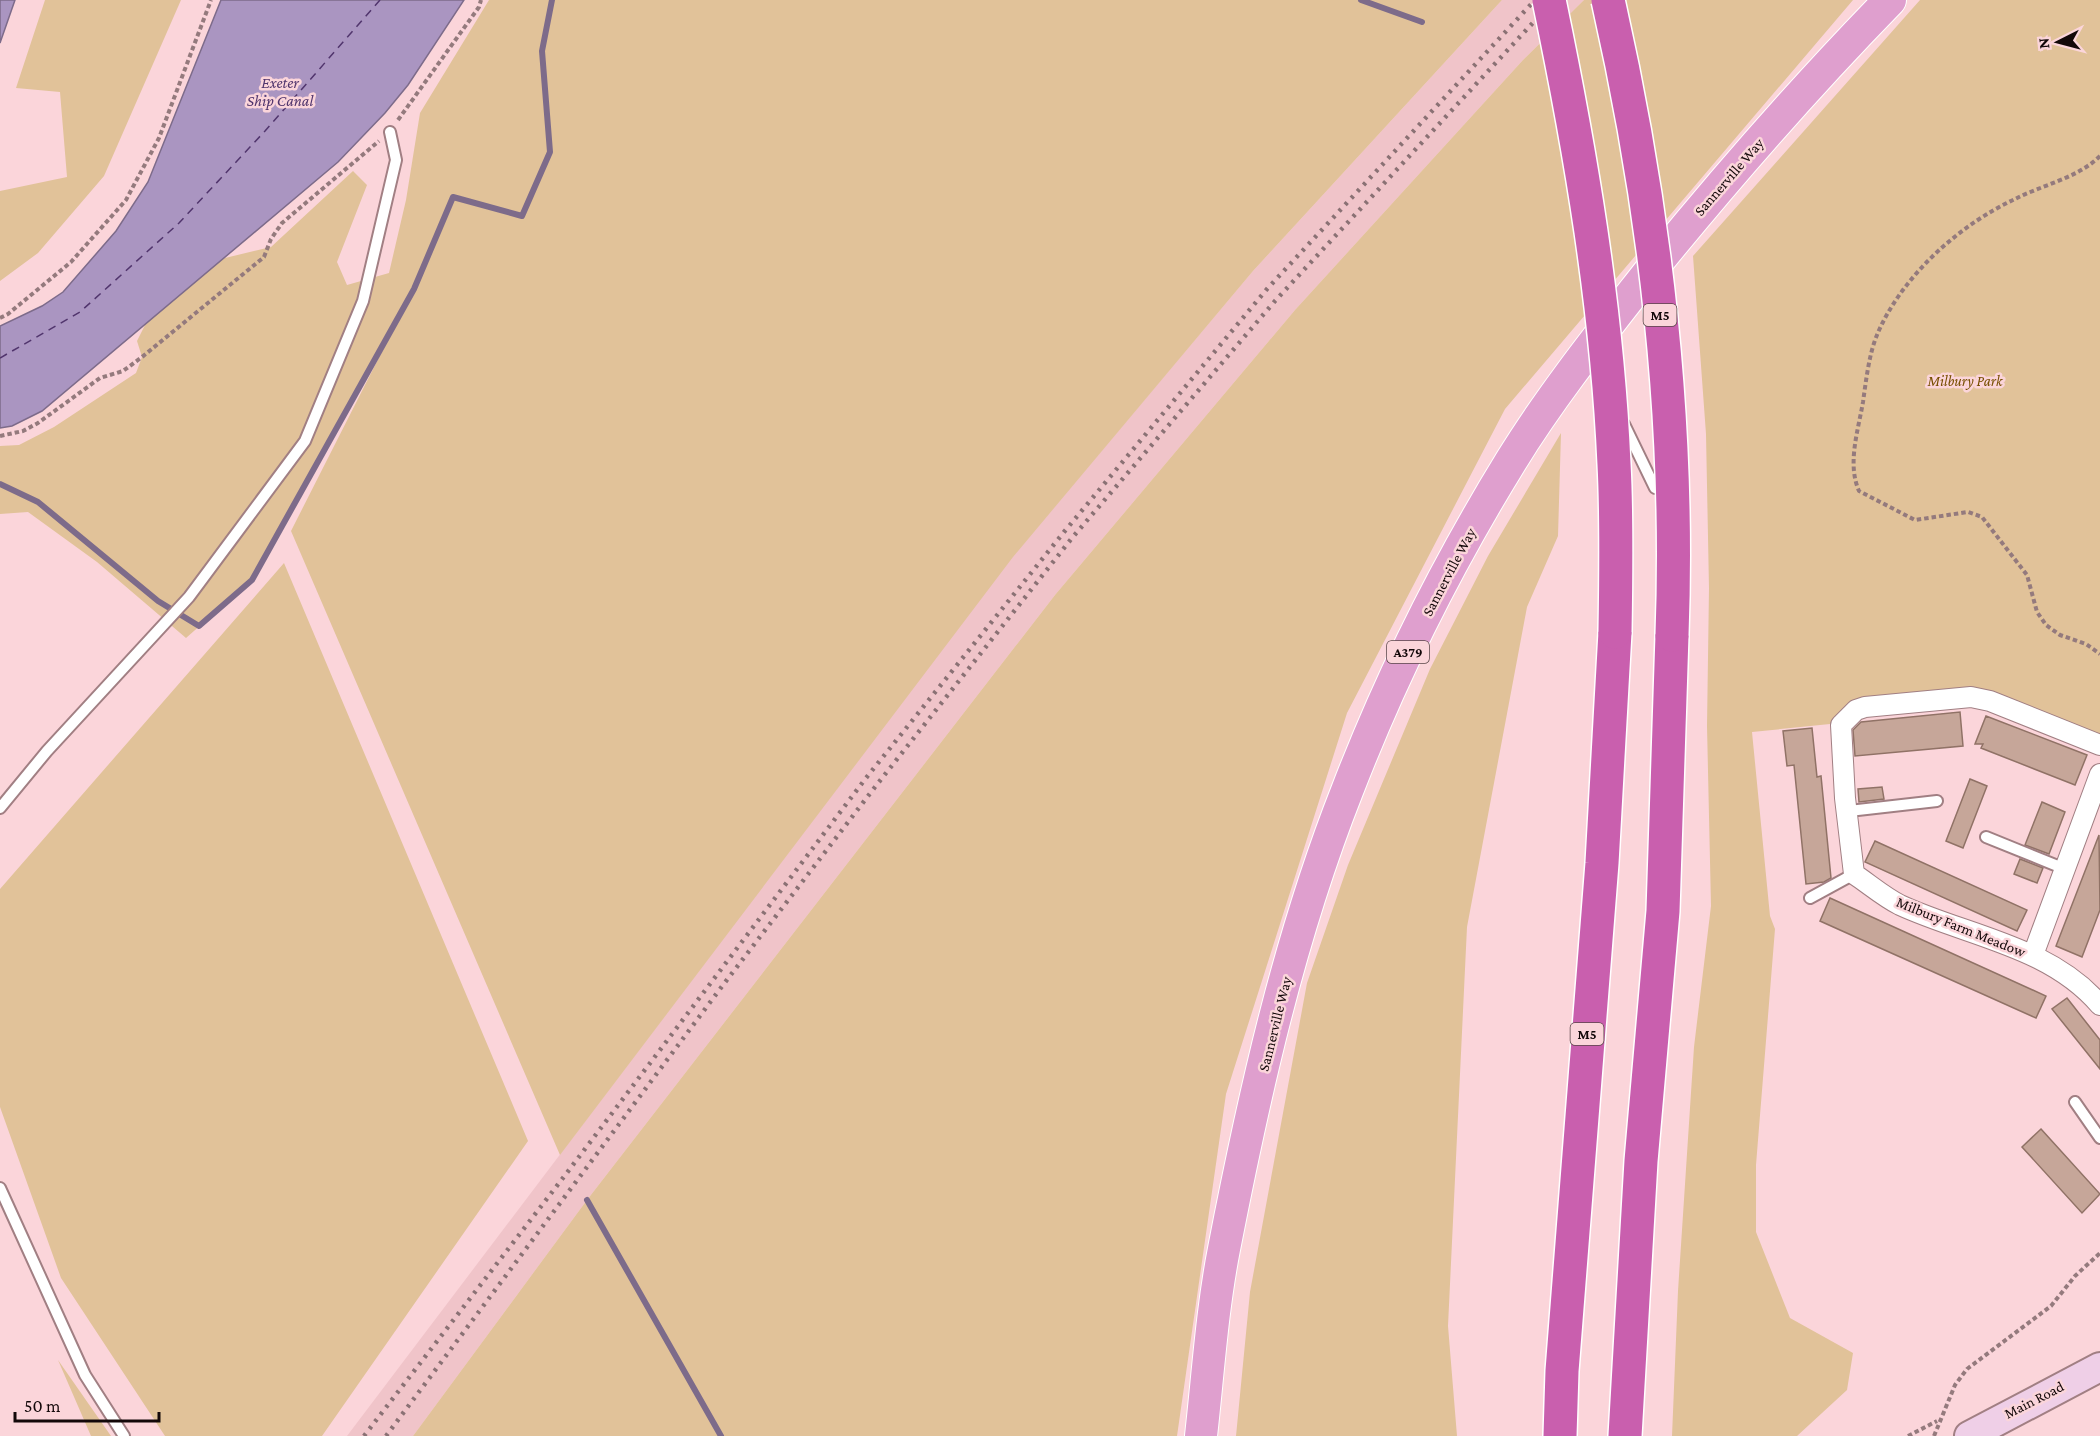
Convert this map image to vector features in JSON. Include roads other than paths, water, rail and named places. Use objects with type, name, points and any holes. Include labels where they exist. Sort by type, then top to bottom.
[{"type":"highway","name":"M5","points":[[1549,0],[1576,141],[1603,322],[1615,465],[1615,632],[1602,863],[1562,1371],[1560,1436]]},
{"type":"highway","name":"M5","points":[[1608,0],[1634,129],[1663,336],[1674,518],[1663,911],[1641,1161],[1625,1436]]},
{"type":"main road","name":"Sannerville Way","points":[[1201,1436],[1223,1252],[1270,1041],[1305,912],[1345,794],[1376,718],[1418,631],[1472,530],[1510,462],[1552,398],[1714,192],[1890,0]]},
{"type":"street","points":[[1854,874],[1845,798],[1841,725],[1856,710],[1866,707],[1971,697],[1990,702],[2100,746]]},
{"type":"street","name":"Milbury Farm Meadow","points":[[2033,955],[2100,774]]},
{"type":"street","name":"Milbury Farm Meadow","points":[[1854,874],[1899,904],[2033,955],[2083,985],[2100,1005]]},
{"type":"street","name":"Main Road","points":[[1969,1436],[2100,1367]]},
{"type":"lane","points":[[0,808],[47,751],[189,597],[305,441],[363,301],[396,160],[390,132]]},
{"type":"lane","points":[[1588,351],[1654,488]]},
{"type":"lane","points":[[1848,811],[1937,801]]},
{"type":"lane","points":[[1986,837],[2065,869]]},
{"type":"lane","points":[[1810,898],[1854,874]]},
{"type":"lane","points":[[2075,1102],[2100,1137]]},
{"type":"lane","points":[[0,1188],[85,1376],[124,1436]]},
{"type":"water","points":[[0,0],[15,0],[0,43]]},
{"type":"water","name":"Exeter Ship Canal","points":[[221,0],[464,0],[408,85],[385,113],[338,162],[42,411],[12,426],[0,428],[0,326],[42,306],[63,292],[116,231],[148,182]]},
{"type":"waterway","points":[[0,484],[38,502],[158,601],[199,626],[252,580],[414,289],[453,197],[522,216],[550,152],[542,51],[552,0]]},
{"type":"waterway","points":[[1361,0],[1422,22]]},
{"type":"waterway","points":[[587,1200],[721,1436]]},
{"type":"railway","points":[[364,1436],[866,778],[1064,532],[1267,289],[1535,0]]},
{"type":"railway","points":[[386,1436],[723,985],[875,787],[1072,538],[1275,301],[1554,0]]},
{"type":"park label","name":"Milbury Park","points":[[1965,381]]}]
